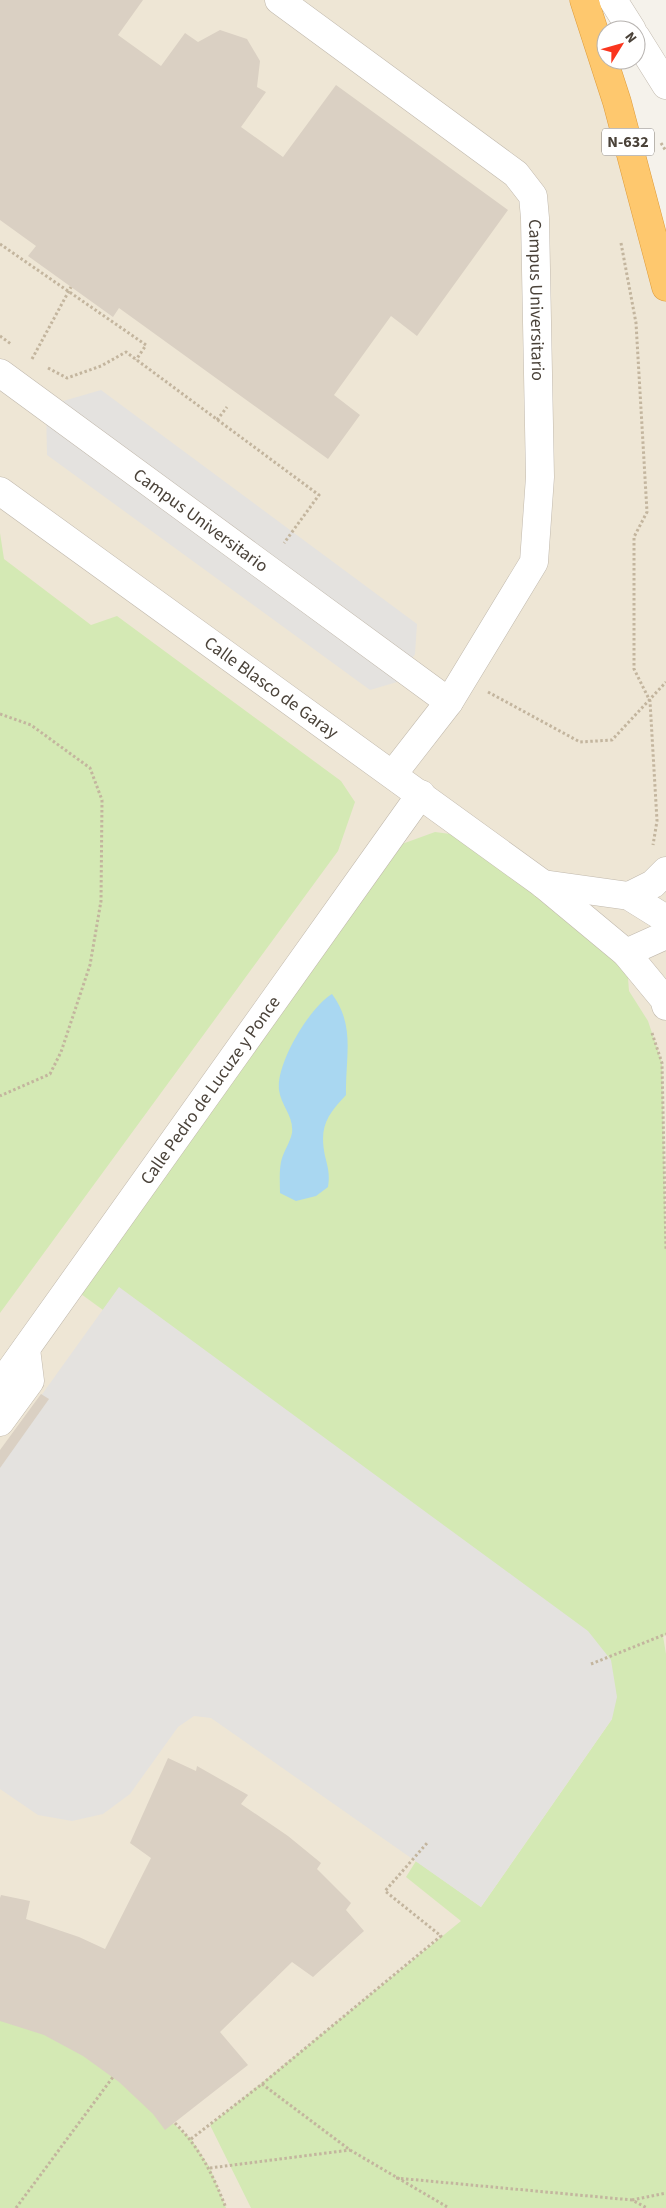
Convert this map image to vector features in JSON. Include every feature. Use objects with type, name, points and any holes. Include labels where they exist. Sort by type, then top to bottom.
[{"type":"highway","name":"N-632","points":[[584,0],[617,102],[666,287]]},
{"type":"street","name":"Campus Universitario","points":[[279,0],[516,174],[533,196],[540,477],[534,562],[449,702],[393,774]]},
{"type":"street","points":[[614,0],[626,20]]},
{"type":"street","points":[[646,53],[666,85]]},
{"type":"street","name":"Campus Universitario","points":[[0,373],[449,702]]},
{"type":"street","name":"Calle Blasco de Garay","points":[[0,490],[543,884],[626,953],[664,999],[666,1006]]},
{"type":"street","name":"Calle Pedro de Lucuze y Ponce","points":[[0,1385],[421,794]]},
{"type":"street","points":[[629,896],[653,884],[666,871]]},
{"type":"street","name":"Calle Blasco de Garay","points":[[543,884],[629,896],[666,919]]},
{"type":"street","points":[[626,953],[666,935]]},
{"type":"street","points":[[0,1422],[30,1381],[26,1349]]},
{"type":"path","points":[[656,136],[666,151]]},
{"type":"path","points":[[621,242],[636,323],[647,512],[634,537],[634,669],[650,701],[657,821],[654,844],[649,850]]},
{"type":"path","points":[[0,244],[146,345],[136,360]]},
{"type":"path","points":[[71,287],[31,360],[66,378],[101,366],[126,352],[319,495],[266,568]]},
{"type":"path","points":[[217,420],[226,407]]},
{"type":"path","points":[[463,679],[580,742],[612,740],[666,682]]},
{"type":"path","points":[[0,714],[31,725],[90,768],[102,800],[101,901],[90,965],[64,1043],[50,1074],[0,1096]]},
{"type":"path","points":[[651,1030],[662,1063],[666,1250]]},
{"type":"path","points":[[591,1664],[666,1634]]},
{"type":"path","points":[[191,2140],[441,1936],[385,1891],[428,1842]]},
{"type":"path","points":[[16,2208],[113,2077]]},
{"type":"path","points":[[262,2084],[350,2150],[449,2208]]},
{"type":"path","points":[[175,2124],[191,2140],[210,2168],[226,2208]]},
{"type":"path","points":[[210,2168],[350,2150]]},
{"type":"path","points":[[396,2178],[632,2200],[666,2193]]},
{"type":"path","points":[[632,2200],[647,2208]]},
{"type":"shaded area","points":[[0,0],[584,0],[596,42],[596,70],[604,70],[666,287],[666,2208],[0,2208]]},
{"type":"shaded area","points":[[101,390],[417,624],[415,654],[397,682],[370,690],[47,455],[46,406]]},
{"type":"shaded area","points":[[119,1287],[588,1631],[611,1660],[617,1697],[612,1719],[481,1907],[211,1718],[194,1716],[178,1727],[130,1794],[103,1814],[72,1821],[38,1815],[0,1789],[0,1453]]},
{"type":"green space","points":[[0,533],[4,559],[91,625],[117,616],[341,781],[355,802],[338,851],[0,1313]]},
{"type":"green space","points":[[435,832],[481,838],[626,953],[629,991],[648,1021],[662,1063],[666,1250],[666,1635],[663,1636],[666,1654],[666,2208],[251,2208],[210,2125],[461,1921],[406,1877],[416,1861],[481,1907],[612,1719],[119,1288],[103,1310],[70,1286],[380,852]]},
{"type":"green space","points":[[0,2018],[45,2031],[115,2073],[191,2139],[210,2168],[226,2208],[0,2208]]},
{"type":"water","points":[[332,994],[344,1018],[347,1030],[346,1095],[329,1115],[324,1129],[323,1146],[329,1178],[328,1187],[316,1196],[296,1201],[280,1193],[281,1162],[291,1137],[292,1127],[280,1096],[280,1079],[283,1065],[296,1037],[314,1011]]},
{"type":"building","points":[[0,0],[143,0],[118,35],[161,66],[185,33],[198,42],[220,30],[247,39],[260,61],[257,87],[266,92],[241,127],[283,157],[336,85],[508,210],[417,336],[391,316],[334,395],[360,415],[328,459],[119,308],[113,317],[28,256],[36,246],[0,220]]},
{"type":"building","points":[[41,1394],[49,1399],[0,1468],[0,1450]]},
{"type":"building","points":[[168,1758],[196,1771],[197,1766],[248,1795],[241,1804],[288,1836],[321,1863],[317,1869],[351,1903],[346,1910],[364,1931],[313,1977],[292,1962],[220,2032],[248,2065],[165,2130],[153,2114],[119,2082],[83,2056],[44,2035],[0,2021],[0,1898],[1,1895],[30,1901],[26,1919],[79,1937],[105,1949],[151,1858],[130,1843]]}]
